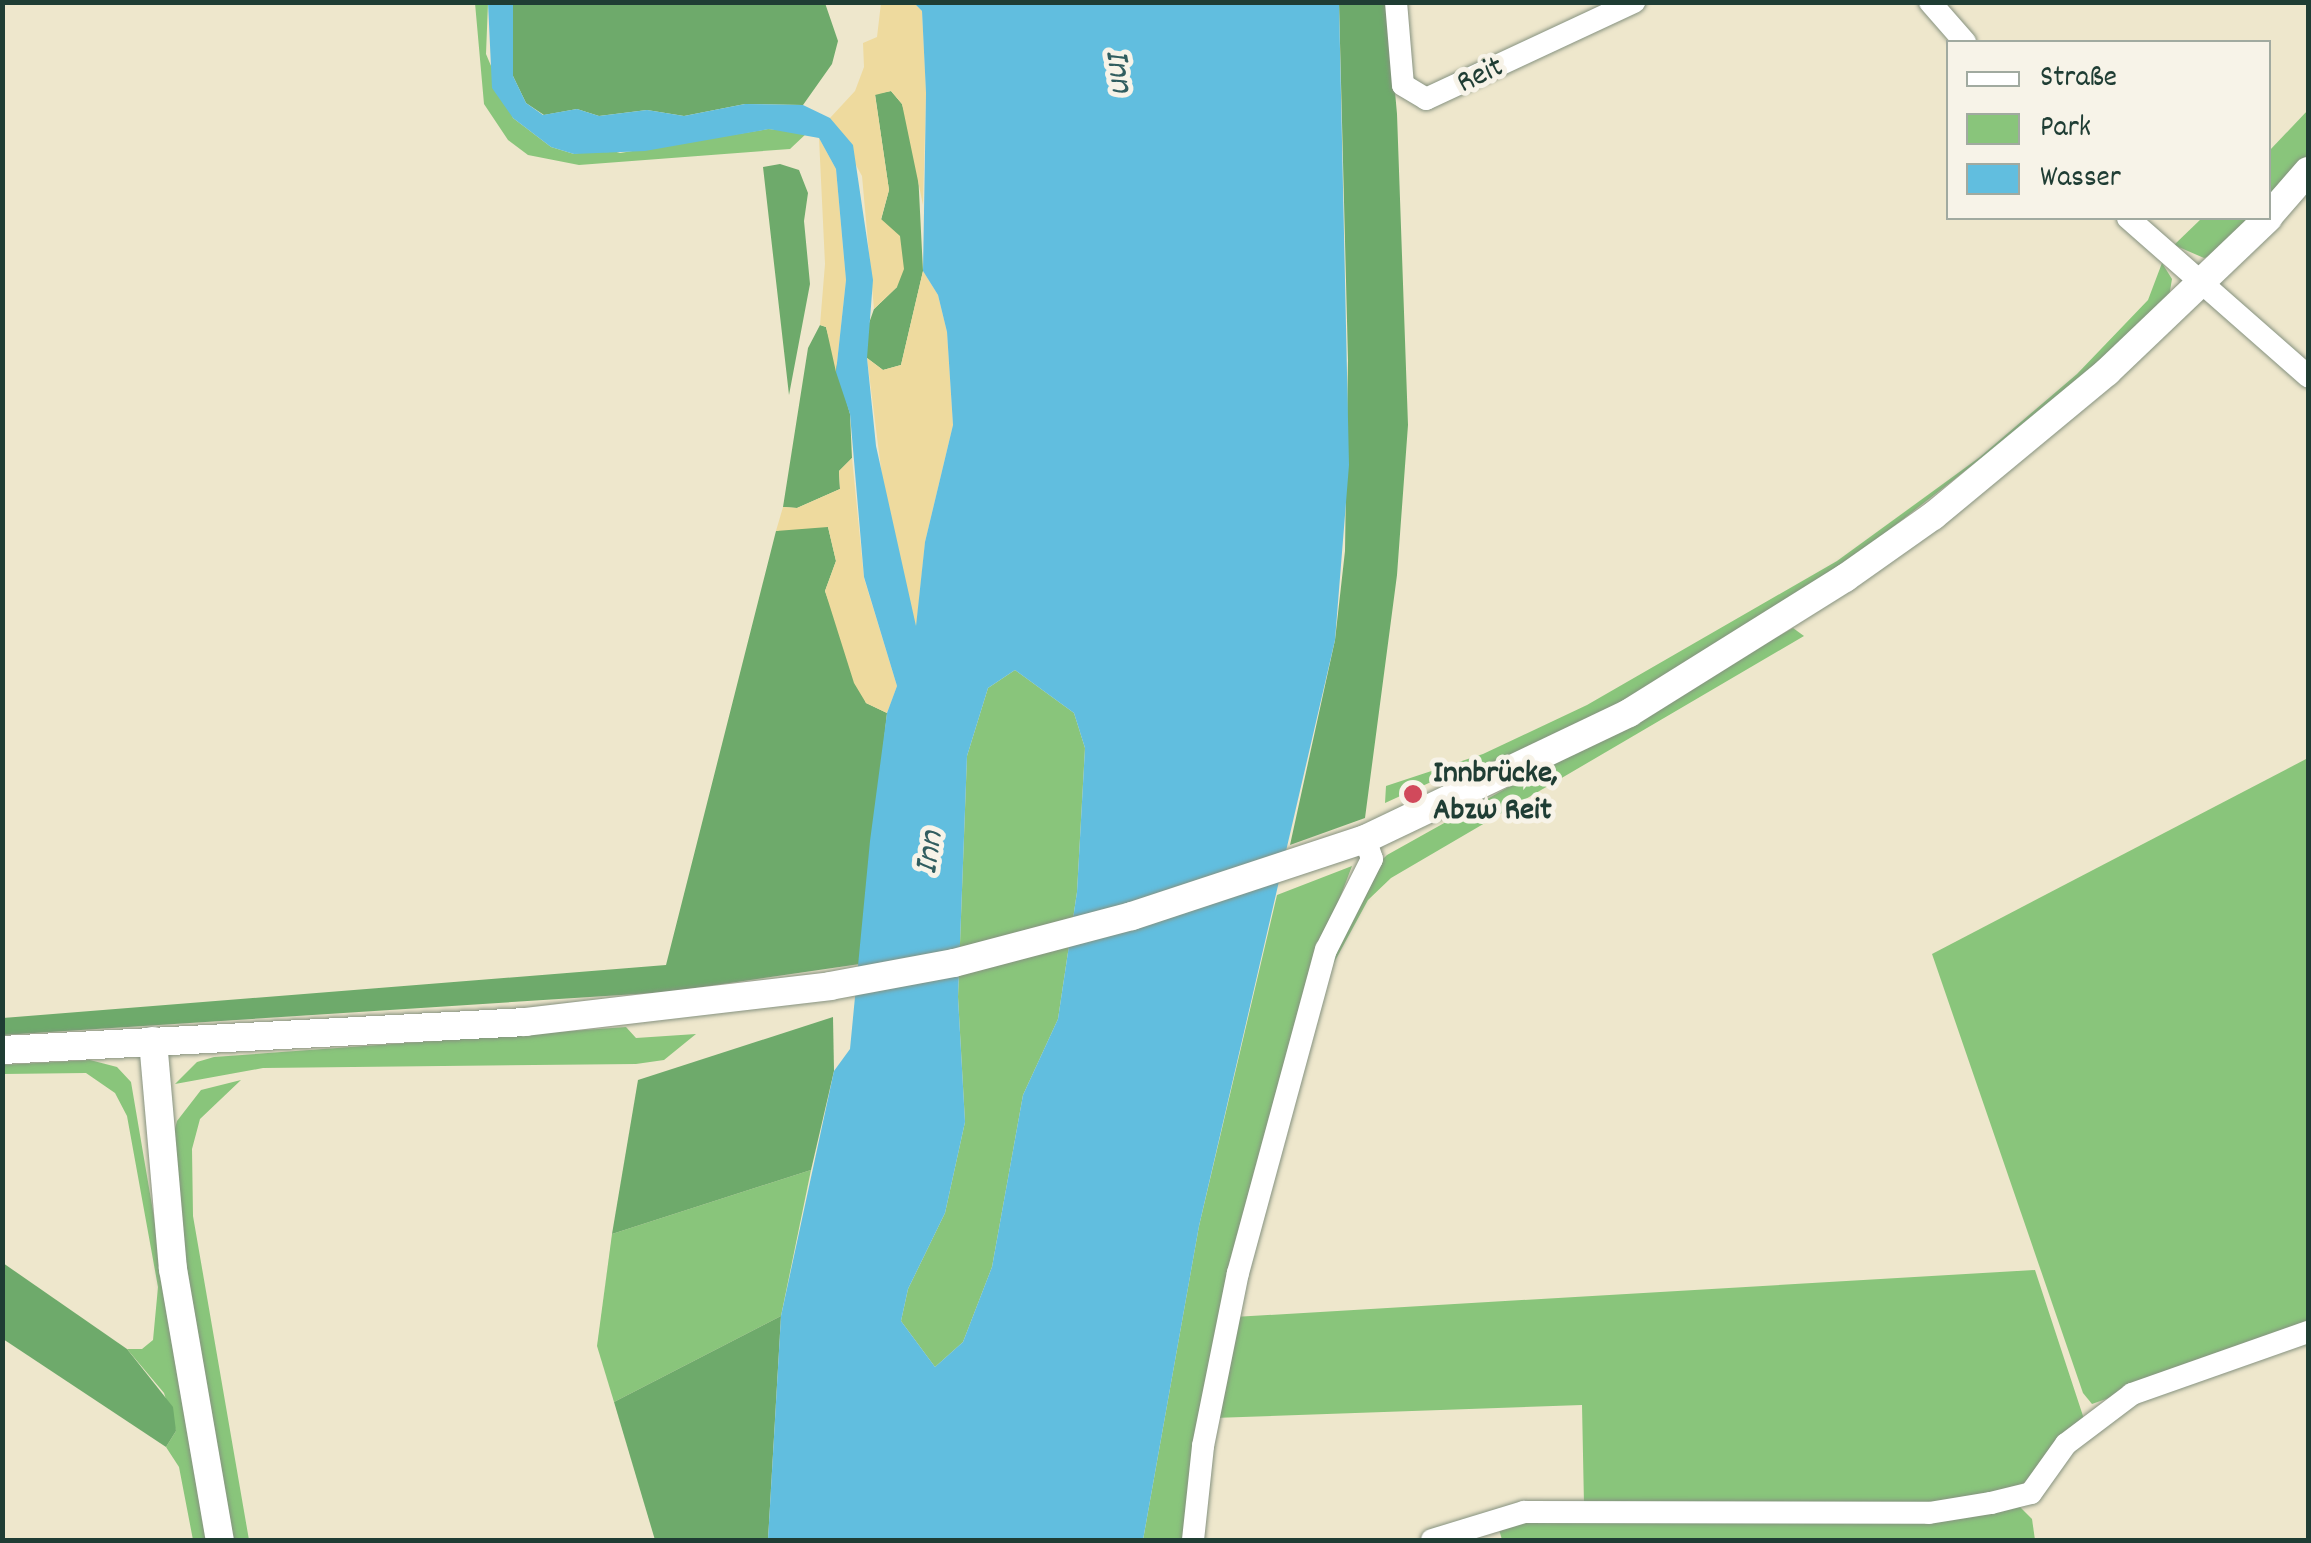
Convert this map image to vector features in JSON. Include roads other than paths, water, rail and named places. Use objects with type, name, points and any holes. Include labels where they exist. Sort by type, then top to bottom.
[{"type":"street","name":"Reit","points":[[1396,2],[1402,85],[1426,99],[1634,2]]},
{"type":"street","points":[[1930,2],[1962,40]]},
{"type":"street","points":[[2271,214],[2308,171]]},
{"type":"street","points":[[2130,220],[2308,376]]},
{"type":"street","points":[[2,1050],[660,1009],[830,986],[1013,949],[1234,886],[1365,839],[1629,714],[1845,578],[2016,450],[2202,285],[2265,220]]},
{"type":"street","points":[[1193,1540],[1202,1446],[1238,1272],[1326,950],[1372,859],[1365,839]]},
{"type":"street","points":[[153,1042],[173,1269],[220,1540]]},
{"type":"street","points":[[1432,1540],[1524,1512],[1891,1514],[1991,1504],[2031,1494],[2066,1444],[2132,1394],[2308,1332]]},
{"type":"water","name":"Inn","points":[[488,3],[513,3],[513,76],[526,103],[543,115],[577,109],[599,116],[647,110],[684,116],[745,104],[803,105],[830,118],[853,145],[873,280],[867,358],[876,446],[916,626],[925,542],[953,425],[947,332],[938,295],[923,271],[926,93],[922,11],[914,3],[1339,3],[1349,465],[1335,640],[1199,1226],[1143,1540],[768,1540],[781,1316],[834,1071],[850,1049],[870,841],[887,713],[897,686],[864,577],[850,414],[836,372],[846,280],[836,169],[819,138],[769,129],[645,151],[574,154],[551,147],[513,118],[492,88]],"holes":[[[1015,670],[1074,713],[1085,748],[1077,892],[1058,1019],[1023,1095],[992,1267],[963,1342],[935,1367],[901,1321],[908,1289],[945,1213],[965,1122],[958,997],[967,756],[988,688]]]},
{"type":"place","name":"Innbrücke, Abzw Reit","points":[[1413,794]]}]
